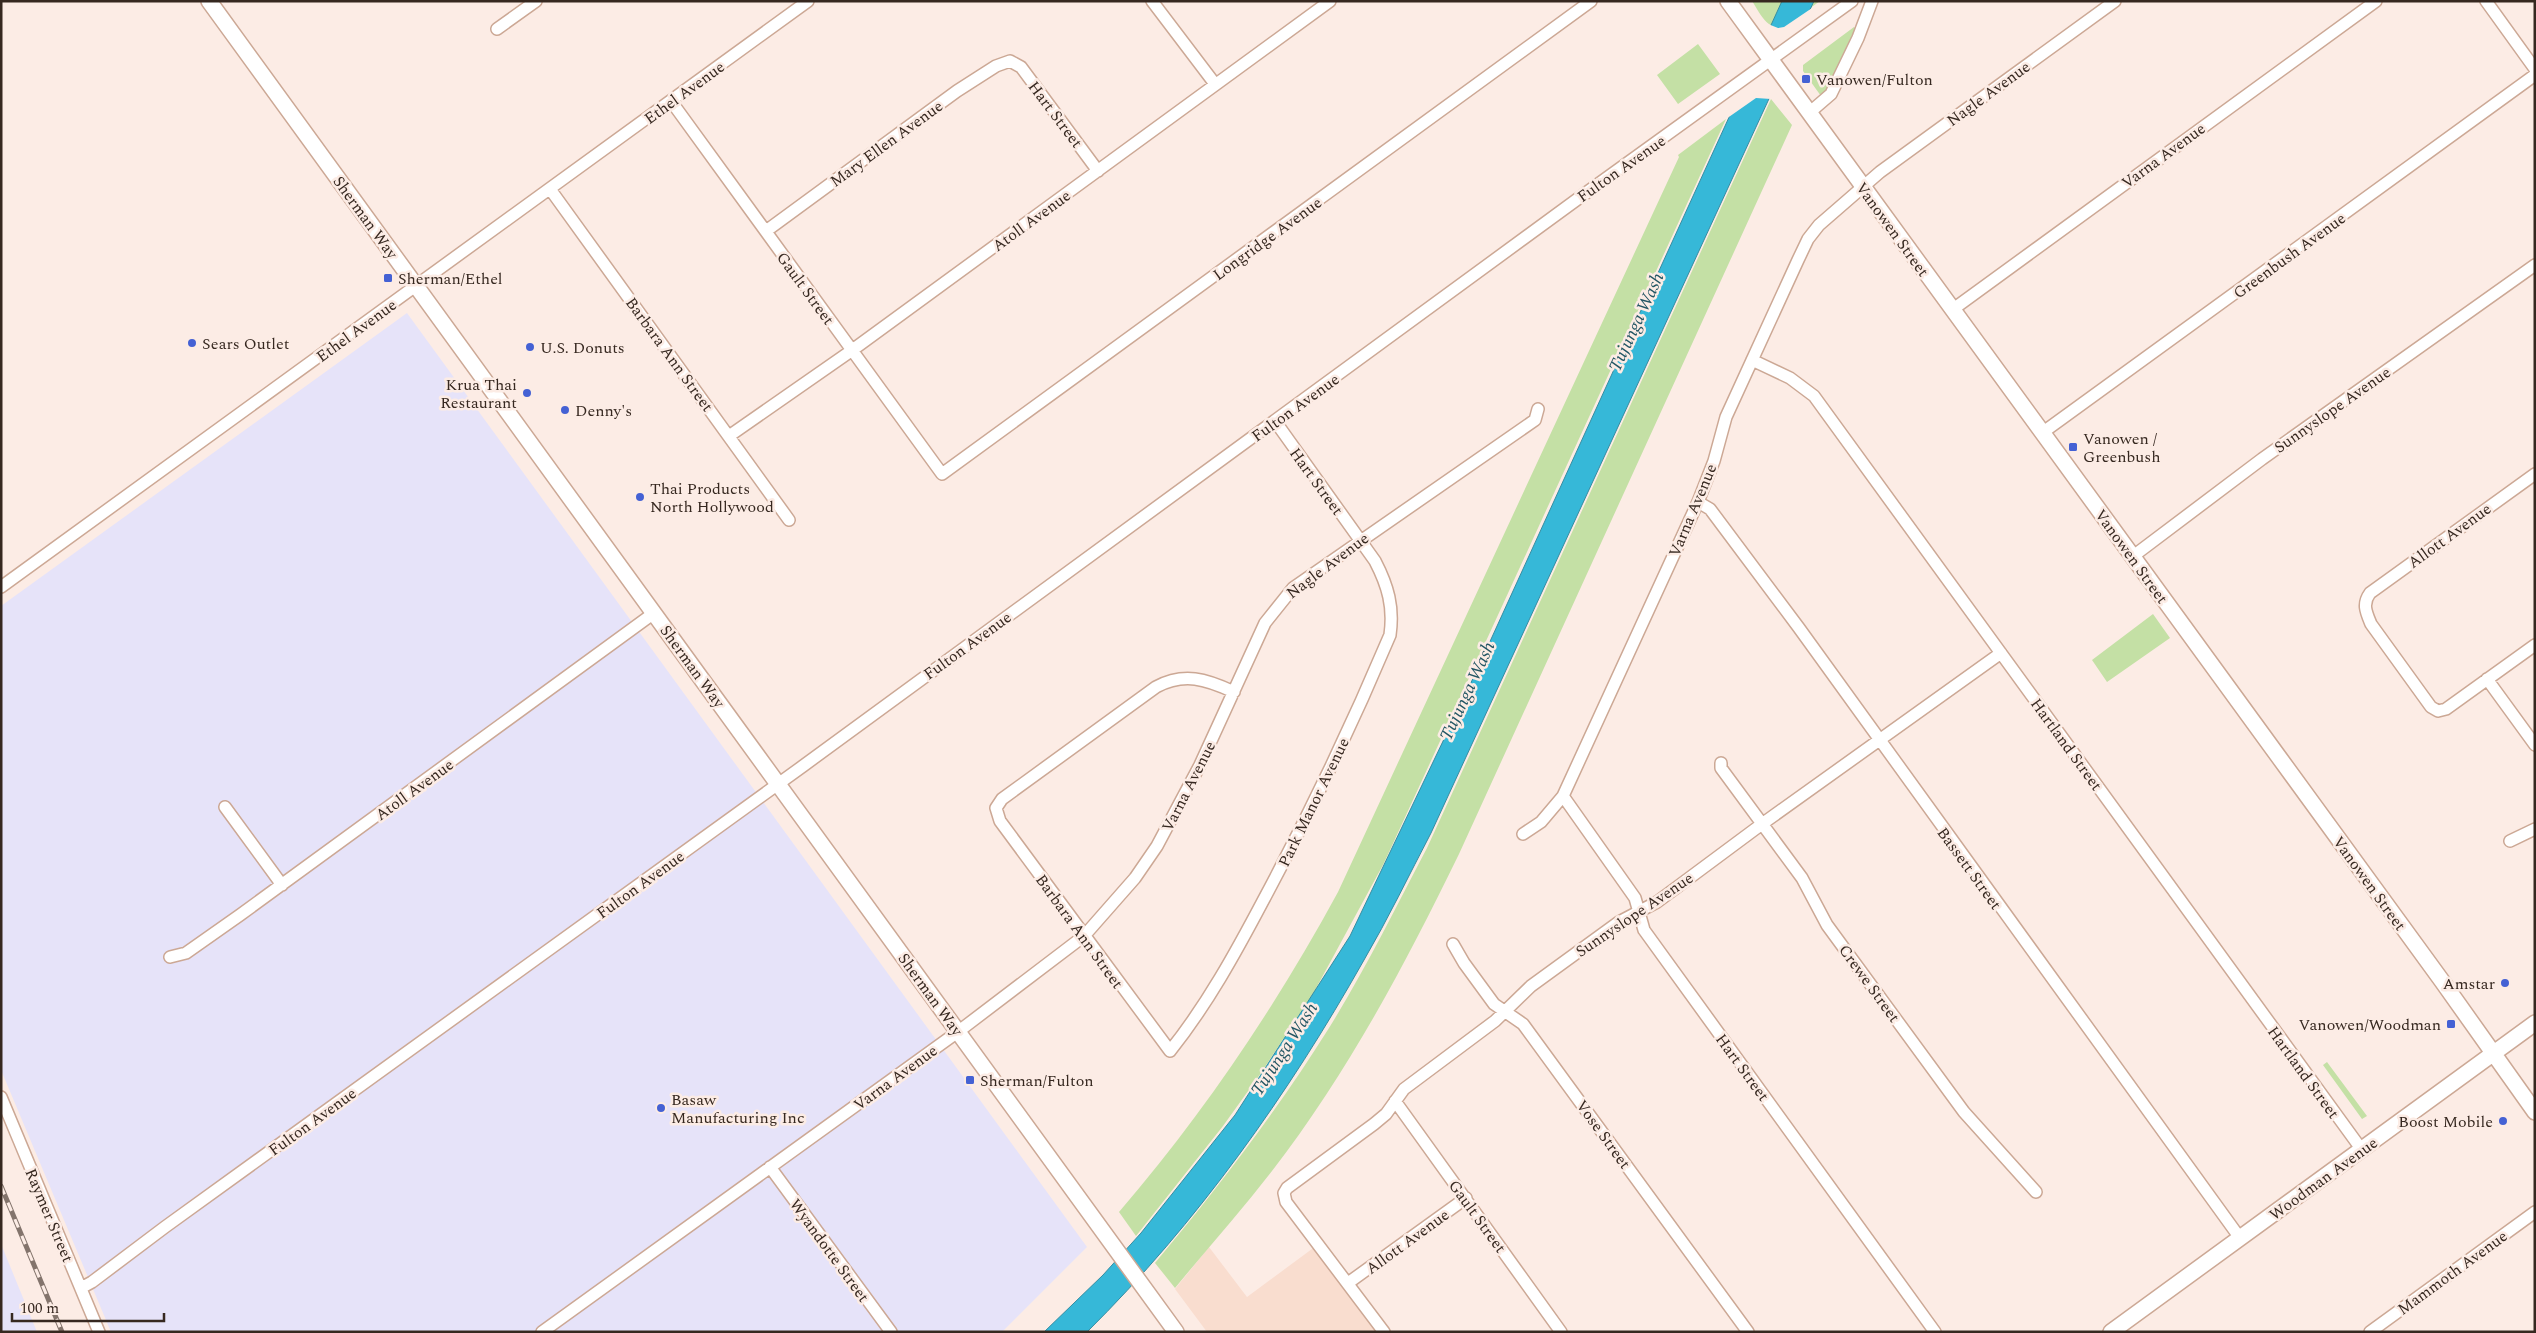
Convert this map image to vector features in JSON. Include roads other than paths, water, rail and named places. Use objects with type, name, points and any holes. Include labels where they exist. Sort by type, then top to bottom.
[{"type":"main road","name":"Sherman Way","points":[[210,1],[1176,1332]]},
{"type":"main road","name":"Vanowen Street","points":[[1728,1],[2535,1112]]},
{"type":"main road","name":"Woodman Avenue","points":[[2112,1332],[2535,1023]]},
{"type":"street","points":[[498,29],[536,1]]},
{"type":"street","name":"Ethel Avenue","points":[[1,587],[808,1]]},
{"type":"street","points":[[1152,1],[1215,84]]},
{"type":"street","name":"Atoll Avenue","points":[[729,436],[851,351],[1330,1]]},
{"type":"street","name":"Longridge Avenue","points":[[942,474],[1591,1]]},
{"type":"street","name":"Fulton Avenue","points":[[81,1288],[92,1282],[165,1227],[778,784],[1579,198],[1852,1]]},
{"type":"street","points":[[1809,112],[1831,94],[1872,1]]},
{"type":"street","name":"Nagle Avenue","points":[[1862,187],[2116,1]]},
{"type":"street","name":"Varna Avenue","points":[[1952,310],[2376,1]]},
{"type":"street","points":[[2486,1],[2535,69]]},
{"type":"street","name":"Hart Street","points":[[1010,61],[1021,67],[1098,172]]},
{"type":"street","name":"Mary Ellen Avenue","points":[[766,231],[957,92],[996,66],[1010,61]]},
{"type":"street","name":"Greenbush Avenue","points":[[2042,433],[2535,75]]},
{"type":"street","name":"Gault Street","points":[[672,101],[851,351],[942,474]]},
{"type":"street","name":"Varna Avenue","points":[[1523,834],[1541,822],[1563,796],[1698,502],[1714,461],[1726,417],[1808,239],[1819,225],[1862,187]]},
{"type":"street","name":"Barbara Ann Street","points":[[550,189],[789,520]]},
{"type":"street","name":"Sunnyslope Avenue","points":[[2132,557],[2262,460],[2535,265]]},
{"type":"street","name":"Hartland Street","points":[[1752,360],[1790,378],[1814,396],[2362,1150]]},
{"type":"street","name":"Nagle Avenue","points":[[1234,692],[1265,622],[1293,588],[1535,420],[1538,409]]},
{"type":"street","name":"Hart Street","points":[[1275,422],[1360,540]]},
{"type":"street","name":"Allott Avenue","points":[[2487,679],[2446,709],[2438,711],[2431,707],[2372,624],[2365,610],[2366,599],[2370,593],[2535,474]]},
{"type":"street","name":"Bassett Street","points":[[1698,502],[1710,509],[2240,1238]]},
{"type":"street","name":"Park Manor Avenue","points":[[1170,1051],[1237,950],[1295,842],[1338,752],[1390,635],[1392,618],[1386,581],[1375,560],[1360,540]]},
{"type":"street","name":"Atoll Avenue","points":[[170,957],[186,953],[282,885],[654,613]]},
{"type":"street","points":[[2535,645],[2487,679],[2535,745]]},
{"type":"street","name":"Sunnyslope Avenue","points":[[1348,1283],[1292,1210],[1284,1193],[1287,1188],[1374,1124],[1386,1114],[1408,1085],[1506,1012],[1531,986],[1618,922],[1657,902],[1878,740],[2001,653]]},
{"type":"street","name":"Barbara Ann Street","points":[[1170,1051],[1000,821],[996,808],[1002,799],[1156,687],[1169,680],[1182,677],[1200,678],[1234,692]]},
{"type":"street","name":"Varna Avenue","points":[[542,1332],[959,1032],[1084,936],[1135,878],[1157,846],[1200,765],[1234,692]]},
{"type":"street","name":"Crewe Street","points":[[1721,763],[1721,768],[1802,878],[1827,925],[1964,1112],[2036,1192]]},
{"type":"street","name":"Hart Street","points":[[1563,796],[1635,898],[1637,913],[1644,930],[1935,1332]]},
{"type":"street","points":[[226,807],[282,885]]},
{"type":"street","points":[[2510,841],[2535,829]]},
{"type":"street","name":"Vose Street","points":[[1453,944],[1464,963],[1494,1004],[1523,1024],[1748,1332]]},
{"type":"street","name":"Raymer Street","points":[[1,1097],[99,1332]]},
{"type":"street","name":"Gault Street","points":[[1395,1101],[1561,1332]]},
{"type":"street","name":"Wyandotte Street","points":[[770,1167],[867,1302],[889,1326],[891,1332]]},
{"type":"street","name":"Allott Avenue","points":[[1348,1283],[1466,1198]]},
{"type":"street","name":"Mammoth Avenue","points":[[2370,1332],[2535,1212]]},
{"type":"street","points":[[1348,1283],[1384,1332]]},
{"type":"water","name":"Tujunga Wash","points":[[1782,1],[1814,1],[1431,833],[1373,944],[1335,1010],[1272,1108],[1203,1202],[1166,1247],[1087,1332],[1044,1332],[1103,1275],[1141,1233],[1235,1115],[1350,936],[1477,670]]},
{"type":"railway","points":[[1,1186],[62,1332]]},
{"type":"place","name":"Vanowen/Fulton","points":[[1806,79]]},
{"type":"place","name":"Sherman/Ethel","points":[[388,278]]},
{"type":"place","name":"Sears Outlet","points":[[192,343]]},
{"type":"place","name":"U.S. Donuts","points":[[530,347]]},
{"type":"place","name":"Krua Thai Restaurant","points":[[527,393]]},
{"type":"place","name":"Denny's","points":[[565,410]]},
{"type":"place","name":"Vanowen / Greenbush","points":[[2073,447]]},
{"type":"place","name":"Thai Products North Hollywood","points":[[640,497]]},
{"type":"place","name":"Amstar","points":[[2505,983]]},
{"type":"place","name":"Vanowen/Woodman","points":[[2451,1024]]},
{"type":"place","name":"Sherman/Fulton","points":[[970,1080]]},
{"type":"place","name":"Basaw Manufacturing Inc","points":[[661,1108]]},
{"type":"place","name":"Boost Mobile","points":[[2503,1121]]}]
